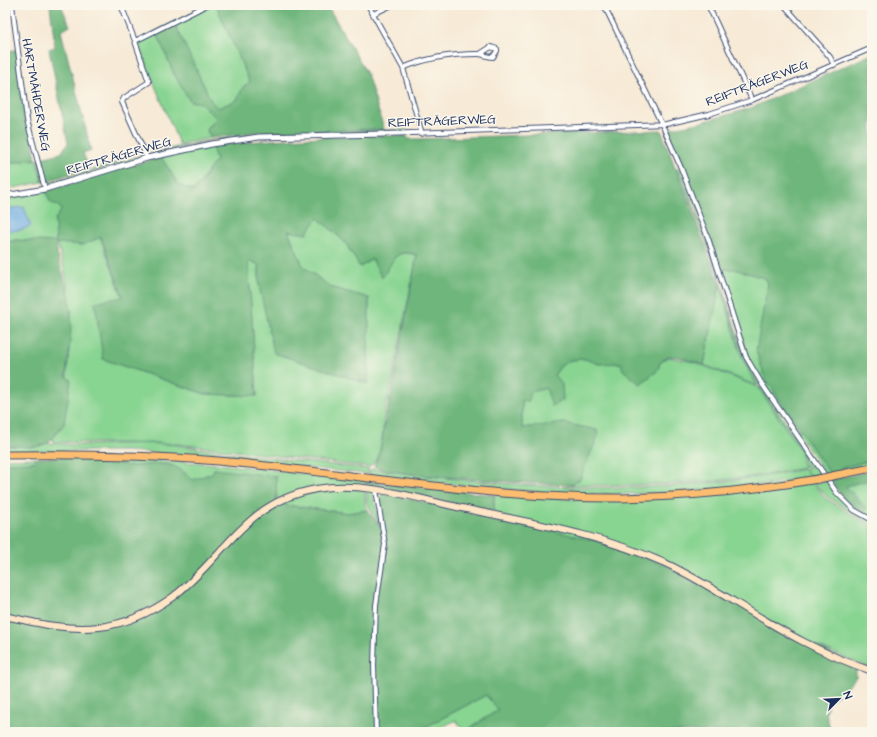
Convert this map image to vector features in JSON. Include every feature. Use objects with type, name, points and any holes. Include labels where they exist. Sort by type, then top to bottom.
[{"type":"highway","points":[[5,455],[119,455],[188,459],[466,490],[621,498],[697,494],[766,488],[872,468]]},
{"type":"main road","points":[[5,616],[45,625],[82,628],[101,627],[137,617],[175,595],[239,529],[255,516],[276,503],[295,495],[330,487],[352,486],[578,534],[632,550],[682,572],[800,640],[872,672]]},
{"type":"street","name":"HARTMÄHDERWEG","points":[[12,5],[27,120],[45,189]]},
{"type":"street","points":[[121,5],[149,82],[124,98],[122,102],[147,158]]},
{"type":"street","points":[[135,42],[207,5]]},
{"type":"street","points":[[368,5],[403,68],[422,134]]},
{"type":"street","points":[[373,14],[392,5]]},
{"type":"street","points":[[604,5],[680,165],[708,238],[746,357],[762,384],[843,500],[854,510],[872,520]]},
{"type":"street","points":[[708,5],[752,100]]},
{"type":"street","points":[[784,5],[830,57],[834,65]]},
{"type":"street","name":"REIFTRÄGERWEG","points":[[5,196],[45,189],[147,158],[201,146],[259,138],[663,127],[752,100],[872,48]]},
{"type":"street","points":[[403,68],[421,60],[480,54]]},
{"type":"street","points":[[376,490],[384,544],[376,605],[374,665],[376,732]]},
{"type":"green space","points":[[50,5],[61,5],[70,26],[61,31],[91,150],[83,153],[89,168],[43,182],[38,159],[61,153],[68,143],[49,49],[55,47]]},
{"type":"green space","points":[[209,5],[216,5],[250,83],[243,87],[237,100],[218,108],[211,101],[174,22]]},
{"type":"green space","points":[[216,5],[327,5],[367,74],[384,129],[258,132],[211,138],[207,130],[216,118],[201,103],[190,101],[174,74],[156,31],[174,22],[211,101],[218,108],[237,100],[243,87],[250,82]]},
{"type":"green space","points":[[156,31],[174,74],[190,101],[201,103],[216,118],[207,130],[211,138],[179,144],[137,42]]},
{"type":"green space","points":[[16,50],[36,159],[5,164],[5,51]]},
{"type":"green space","points":[[872,54],[872,460],[841,468],[839,472],[830,474],[765,378],[756,351],[768,283],[765,278],[734,269],[721,269],[667,129],[698,123],[751,108]]},
{"type":"green space","points":[[407,130],[407,132],[322,133],[322,131]]},
{"type":"green space","points":[[661,130],[720,285],[704,365],[679,357],[668,356],[660,363],[657,371],[640,384],[623,370],[621,363],[599,364],[586,359],[571,360],[562,365],[554,375],[562,384],[563,400],[552,406],[546,388],[531,392],[528,402],[522,400],[522,428],[564,423],[597,430],[598,436],[580,479],[571,485],[435,476],[385,470],[374,466],[378,458],[391,396],[417,255],[409,253],[399,254],[392,261],[382,278],[372,259],[360,267],[345,242],[318,218],[306,234],[288,231],[303,266],[330,287],[369,298],[368,384],[274,353],[259,285],[259,265],[248,260],[257,396],[205,394],[103,359],[95,302],[123,297],[101,237],[83,245],[56,243],[56,249],[68,290],[71,316],[66,376],[71,380],[64,424],[48,443],[36,447],[5,446],[5,243],[15,240],[56,242],[55,219],[61,211],[60,207],[50,202],[46,191],[161,157],[179,185],[194,191],[216,160],[212,146],[236,143],[358,136],[407,136],[408,139],[419,139]]},
{"type":"green space","points":[[290,132],[290,134],[211,141],[149,155],[166,149],[201,142]]},
{"type":"green space","points":[[212,146],[216,160],[194,191],[179,185],[161,157]]},
{"type":"green space","points":[[144,155],[144,157],[50,184],[47,183]]},
{"type":"green space","points":[[36,159],[42,182],[5,190],[5,164]]},
{"type":"green space","points":[[677,169],[680,169],[706,238],[705,239]]},
{"type":"green space","points":[[46,191],[60,207],[61,211],[55,219],[56,243],[15,240],[5,243],[5,198]]},
{"type":"green space","points":[[318,218],[345,242],[360,267],[372,259],[382,277],[392,261],[398,255],[409,253],[417,255],[389,396],[385,407],[382,442],[374,463],[369,467],[178,444],[53,442],[52,437],[64,424],[71,311],[67,281],[57,243],[83,245],[100,237],[123,298],[103,359],[205,394],[257,396],[248,260],[259,265],[259,285],[321,368],[368,384],[369,298],[330,287],[303,266],[288,231]]},
{"type":"green space","points":[[707,239],[741,345],[754,375],[760,384],[758,385],[743,358],[719,277],[705,240]]},
{"type":"green space","points":[[721,269],[734,269],[765,278],[768,283],[765,378],[798,426],[793,426],[761,380],[748,356]]},
{"type":"green space","points":[[720,285],[742,358],[757,386],[704,365]]},
{"type":"green space","points":[[668,357],[694,362],[758,387],[801,451],[803,468],[745,478],[716,481],[629,485],[571,485],[580,479],[564,423],[522,428],[522,400],[528,401],[530,392],[547,388],[562,364],[571,360],[586,359],[599,364],[621,363],[640,384],[657,371],[660,363]]},
{"type":"green space","points":[[761,386],[814,463],[805,467],[802,450],[759,387]]},
{"type":"green space","points":[[800,428],[830,474],[826,475],[795,429]]},
{"type":"green space","points":[[48,443],[74,445],[158,443],[227,453],[369,469],[367,474],[173,454],[127,451],[5,451],[5,446],[36,447]]},
{"type":"green space","points":[[37,458],[34,462],[5,463],[5,459]]},
{"type":"green space","points":[[37,458],[109,458],[122,465],[130,466],[170,465],[179,469],[193,480],[212,473],[214,469],[276,476],[277,504],[348,513],[368,510],[381,529],[378,498],[383,493],[607,543],[664,565],[856,667],[856,677],[843,692],[828,702],[826,713],[831,732],[464,732],[498,710],[486,695],[416,732],[5,732],[5,463],[34,462]]},
{"type":"green space","points":[[109,458],[219,464],[366,481],[366,485],[352,484],[276,500],[276,476],[212,473],[193,480],[179,469],[170,465],[130,466],[122,465]]},
{"type":"green space","points":[[872,460],[872,465],[839,472],[841,468]]},
{"type":"green space","points":[[815,464],[823,475],[811,478],[805,469]]},
{"type":"green space","points":[[372,469],[480,482],[588,487],[643,487],[697,484],[751,478],[804,469],[810,478],[740,487],[693,491],[590,494],[527,491],[368,474]]},
{"type":"green space","points":[[872,471],[872,479],[846,486],[867,509],[864,513],[844,499],[830,480]]},
{"type":"green space","points":[[872,479],[872,518],[864,512],[857,498],[846,486]]},
{"type":"green space","points":[[366,481],[494,495],[494,512],[366,485]]},
{"type":"green space","points":[[827,481],[836,494],[872,521],[872,525],[826,496],[814,483]]},
{"type":"green space","points":[[812,482],[825,498],[872,527],[872,669],[494,512],[494,495],[592,500]]},
{"type":"green space","points":[[330,489],[365,489],[365,504],[368,510],[348,513],[277,504],[295,497]]},
{"type":"green space","points":[[367,490],[372,491],[380,526],[367,503]]},
{"type":"green space","points":[[486,695],[498,710],[464,732],[456,720],[432,732],[416,732]]},
{"type":"water","points":[[24,207],[31,226],[21,230],[9,231],[6,212],[11,208]]}]
